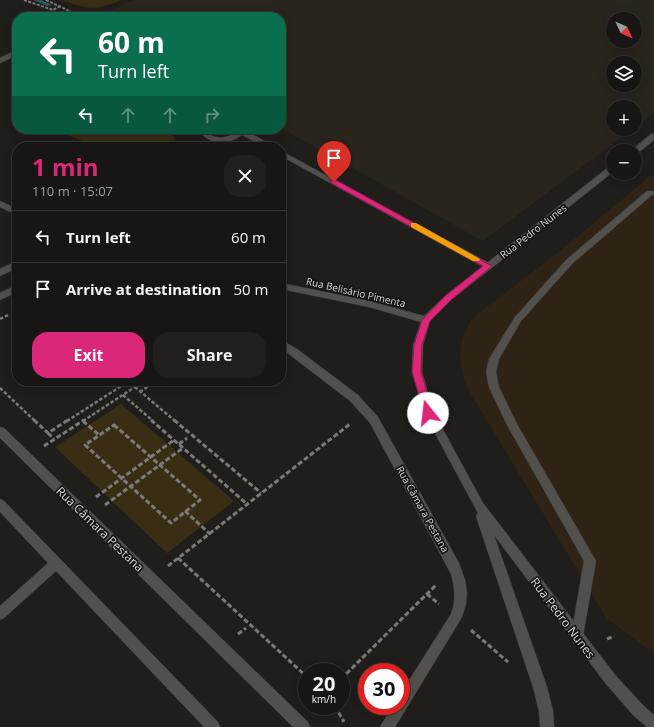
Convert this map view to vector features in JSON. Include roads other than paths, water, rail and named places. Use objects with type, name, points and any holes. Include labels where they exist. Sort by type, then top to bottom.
[{"type":"street","points":[[0,61],[12,55]]},
{"type":"street","points":[[205,134],[208,137],[220,140],[233,137],[237,134]]},
{"type":"street","points":[[249,134],[262,142]]},
{"type":"street","points":[[642,145],[654,136]]},
{"type":"street","points":[[286,156],[488,266]]},
{"type":"street","name":"Rua Pedro Nunes","points":[[606,173],[448,298],[426,320],[418,345],[417,372],[428,413],[478,506],[623,695],[654,724]]},
{"type":"street","points":[[577,636],[590,561],[512,425],[494,387],[491,372],[494,359],[518,319],[569,262],[650,193],[654,193]]},
{"type":"street","points":[[0,204],[12,210]]},
{"type":"street","points":[[0,273],[12,267]]},
{"type":"street","name":"Rua Belisário Pimenta","points":[[286,287],[369,304],[426,320]]},
{"type":"street","points":[[0,297],[12,291]]},
{"type":"street","name":"Rua Câmara Pestana","points":[[286,346],[354,398],[374,420],[451,561],[460,583],[462,603],[456,617],[410,691]]},
{"type":"street","name":"Rua Câmara Pestana","points":[[0,431],[304,727]]},
{"type":"street","points":[[0,504],[213,727]]},
{"type":"street","name":"Rua Pedro Nunes","points":[[478,506],[540,687],[546,710],[548,727]]},
{"type":"street","points":[[0,614],[56,563]]},
{"type":"street","name":"Rua Câmara Pestana","points":[[387,727],[395,715]]},
{"type":"waterway","points":[[36,0],[49,5]]}]
